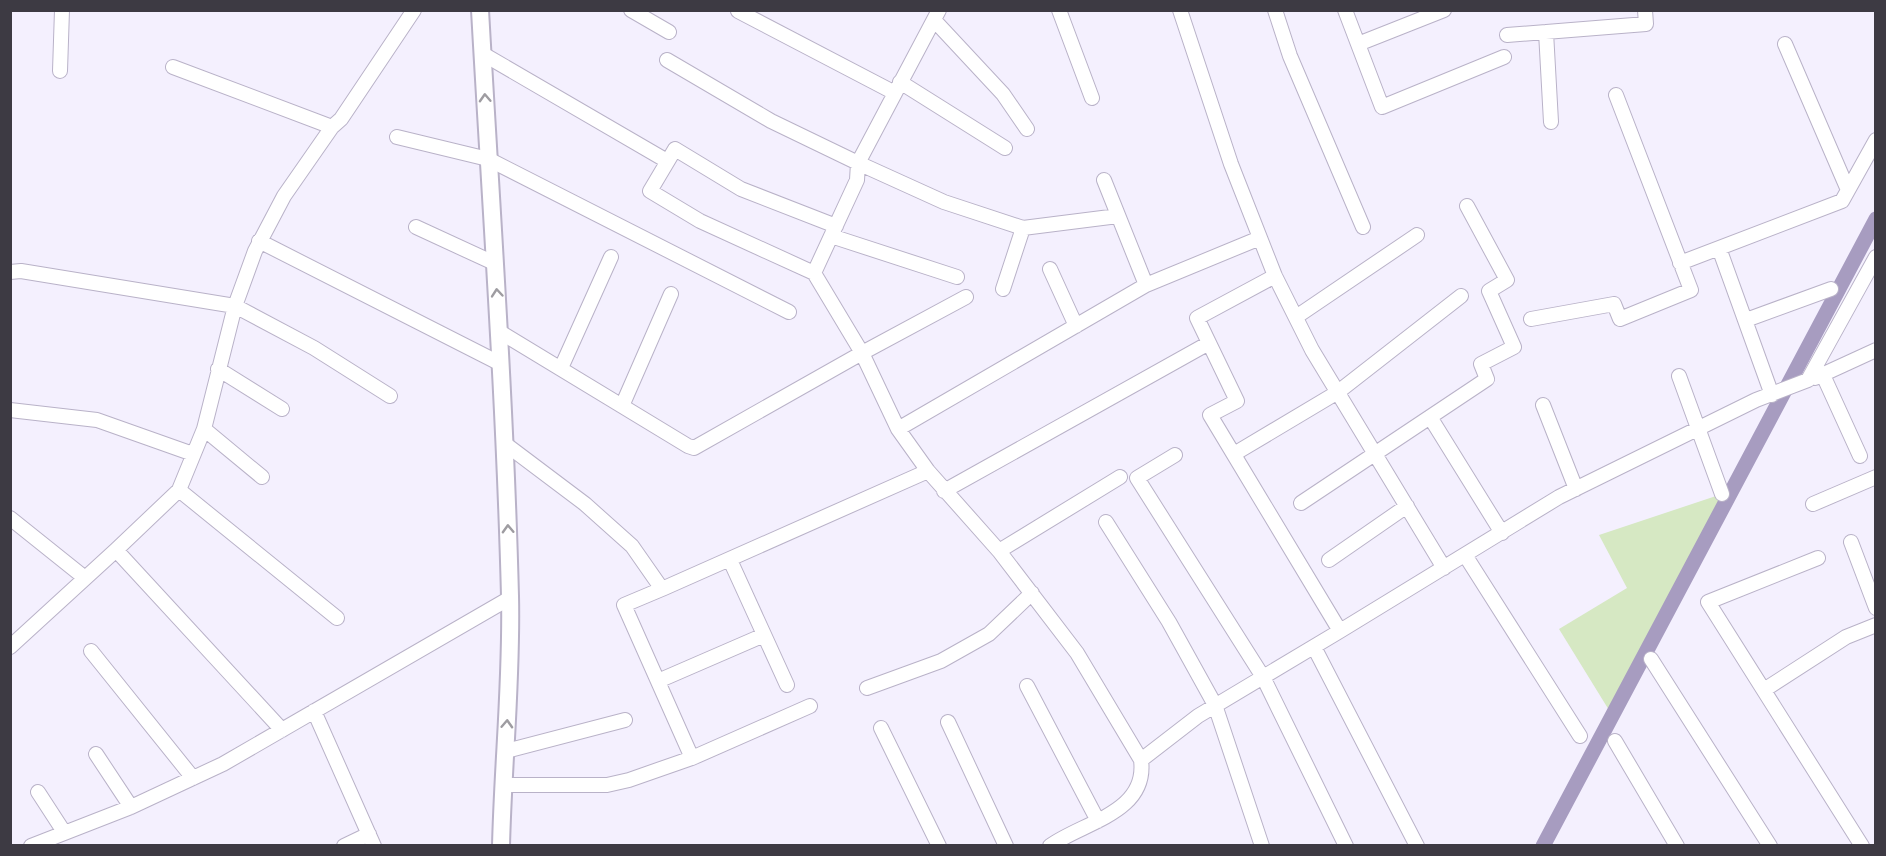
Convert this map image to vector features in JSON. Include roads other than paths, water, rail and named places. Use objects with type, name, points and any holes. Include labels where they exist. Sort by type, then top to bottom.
[{"type":"street","points":[[60,70],[62,10]]},
{"type":"street","points":[[10,646],[179,490],[204,429],[235,306],[259,241],[284,196],[332,127],[342,119],[414,10]]},
{"type":"street","points":[[480,10],[500,332],[510,598],[501,846]]},
{"type":"street","points":[[631,10],[669,32]]},
{"type":"street","points":[[1059,10],[1092,98]]},
{"type":"street","points":[[1180,10],[1231,164],[1275,276],[1312,350],[1444,568]]},
{"type":"street","points":[[1275,10],[1290,56],[1363,227]]},
{"type":"street","points":[[1345,10],[1382,107],[1504,57]]},
{"type":"street","points":[[1358,45],[1444,10]]},
{"type":"street","points":[[1507,35],[1646,24],[1645,10]]},
{"type":"street","points":[[738,11],[898,88],[1005,148]]},
{"type":"street","points":[[814,273],[857,180],[858,163],[937,15],[1003,94],[1027,129]]},
{"type":"street","points":[[1546,32],[1551,122]]},
{"type":"street","points":[[1785,44],[1848,190]]},
{"type":"street","points":[[483,54],[667,161]]},
{"type":"street","points":[[667,60],[771,121],[944,202],[1023,228],[1118,216]]},
{"type":"street","points":[[173,67],[332,127]]},
{"type":"street","points":[[1531,319],[1614,304],[1620,319],[1691,290],[1616,95]]},
{"type":"street","points":[[397,137],[488,159],[789,312]]},
{"type":"street","points":[[1680,263],[1842,201],[1875,140]]},
{"type":"street","points":[[957,277],[833,231],[741,189],[675,149],[650,191],[700,221],[814,273],[861,353],[898,429],[928,471],[999,551],[1077,653],[1141,760],[1143,773],[1135,793],[1120,807],[1050,846]]},
{"type":"street","points":[[1104,180],[1146,285]]},
{"type":"street","points":[[1301,503],[1487,379],[1481,364],[1514,347],[1489,291],[1507,280],[1467,206]]},
{"type":"street","points":[[416,226],[494,263]]},
{"type":"street","points":[[1003,289],[1023,228]]},
{"type":"street","points":[[1296,317],[1417,235]]},
{"type":"street","points":[[898,429],[1146,285],[1260,238]]},
{"type":"street","points":[[259,241],[501,364]]},
{"type":"street","points":[[1719,248],[1772,395]]},
{"type":"street","points":[[561,368],[611,257]]},
{"type":"street","points":[[1808,381],[1875,257]]},
{"type":"street","points":[[1050,269],[1076,326]]},
{"type":"street","points":[[10,272],[21,271],[235,306],[314,348],[390,396]]},
{"type":"street","points":[[1275,276],[1197,318],[1237,401],[1210,415],[1340,631]]},
{"type":"street","points":[[1746,320],[1831,289]]},
{"type":"street","points":[[622,406],[671,294]]},
{"type":"street","points":[[1234,454],[1338,392],[1461,296]]},
{"type":"street","points":[[500,332],[694,448],[861,353],[966,297]]},
{"type":"street","points":[[944,491],[1209,344]]},
{"type":"street","points":[[1141,760],[1215,705],[1576,489],[1756,400],[1823,375],[1875,350]]},
{"type":"street","points":[[218,369],[282,409]]},
{"type":"street","points":[[1823,375],[1860,456]]},
{"type":"street","points":[[1679,376],[1722,494]]},
{"type":"street","points":[[1543,405],[1576,489]]},
{"type":"street","points":[[10,410],[97,420],[193,454]]},
{"type":"street","points":[[1430,417],[1502,532]]},
{"type":"street","points":[[204,429],[262,477]]},
{"type":"street","points":[[504,443],[585,504],[632,546],[662,589]]},
{"type":"street","points":[[1175,455],[1137,478],[1263,677],[1346,846]]},
{"type":"street","points":[[692,759],[624,605],[928,471]]},
{"type":"street","points":[[999,551],[1120,477]]},
{"type":"street","points":[[1813,504],[1875,477]]},
{"type":"street","points":[[179,490],[337,618]]},
{"type":"street","points":[[1329,560],[1407,506]]},
{"type":"street","points":[[10,518],[86,578]]},
{"type":"street","points":[[1106,522],[1169,622],[1215,705],[1262,846]]},
{"type":"street","points":[[1851,542],[1875,608]]},
{"type":"street","points":[[116,550],[282,730]]},
{"type":"street","points":[[1466,555],[1580,736]]},
{"type":"street","points":[[1818,558],[1708,602],[1862,846]]},
{"type":"street","points":[[730,560],[787,685]]},
{"type":"street","points":[[867,688],[951,656],[989,634],[1032,593]]},
{"type":"street","points":[[31,846],[131,807],[223,764],[510,598]]},
{"type":"street","points":[[1764,690],[1846,637],[1875,625]]},
{"type":"street","points":[[658,681],[764,635]]},
{"type":"street","points":[[1314,647],[1417,846]]},
{"type":"street","points":[[91,651],[193,778]]},
{"type":"street","points":[[1651,659],[1770,846]]},
{"type":"street","points":[[1027,686],[1098,821]]},
{"type":"street","points":[[504,784],[607,785],[629,780],[692,759],[810,706]]},
{"type":"street","points":[[314,711],[371,840],[344,846]]},
{"type":"street","points":[[506,751],[625,720]]},
{"type":"street","points":[[948,722],[1006,846]]},
{"type":"street","points":[[880,728],[939,846]]},
{"type":"street","points":[[1615,741],[1677,846]]},
{"type":"street","points":[[96,754],[131,807]]},
{"type":"street","points":[[38,792],[64,832]]},
{"type":"waterway","points":[[1543,846],[1876,219]]}]
